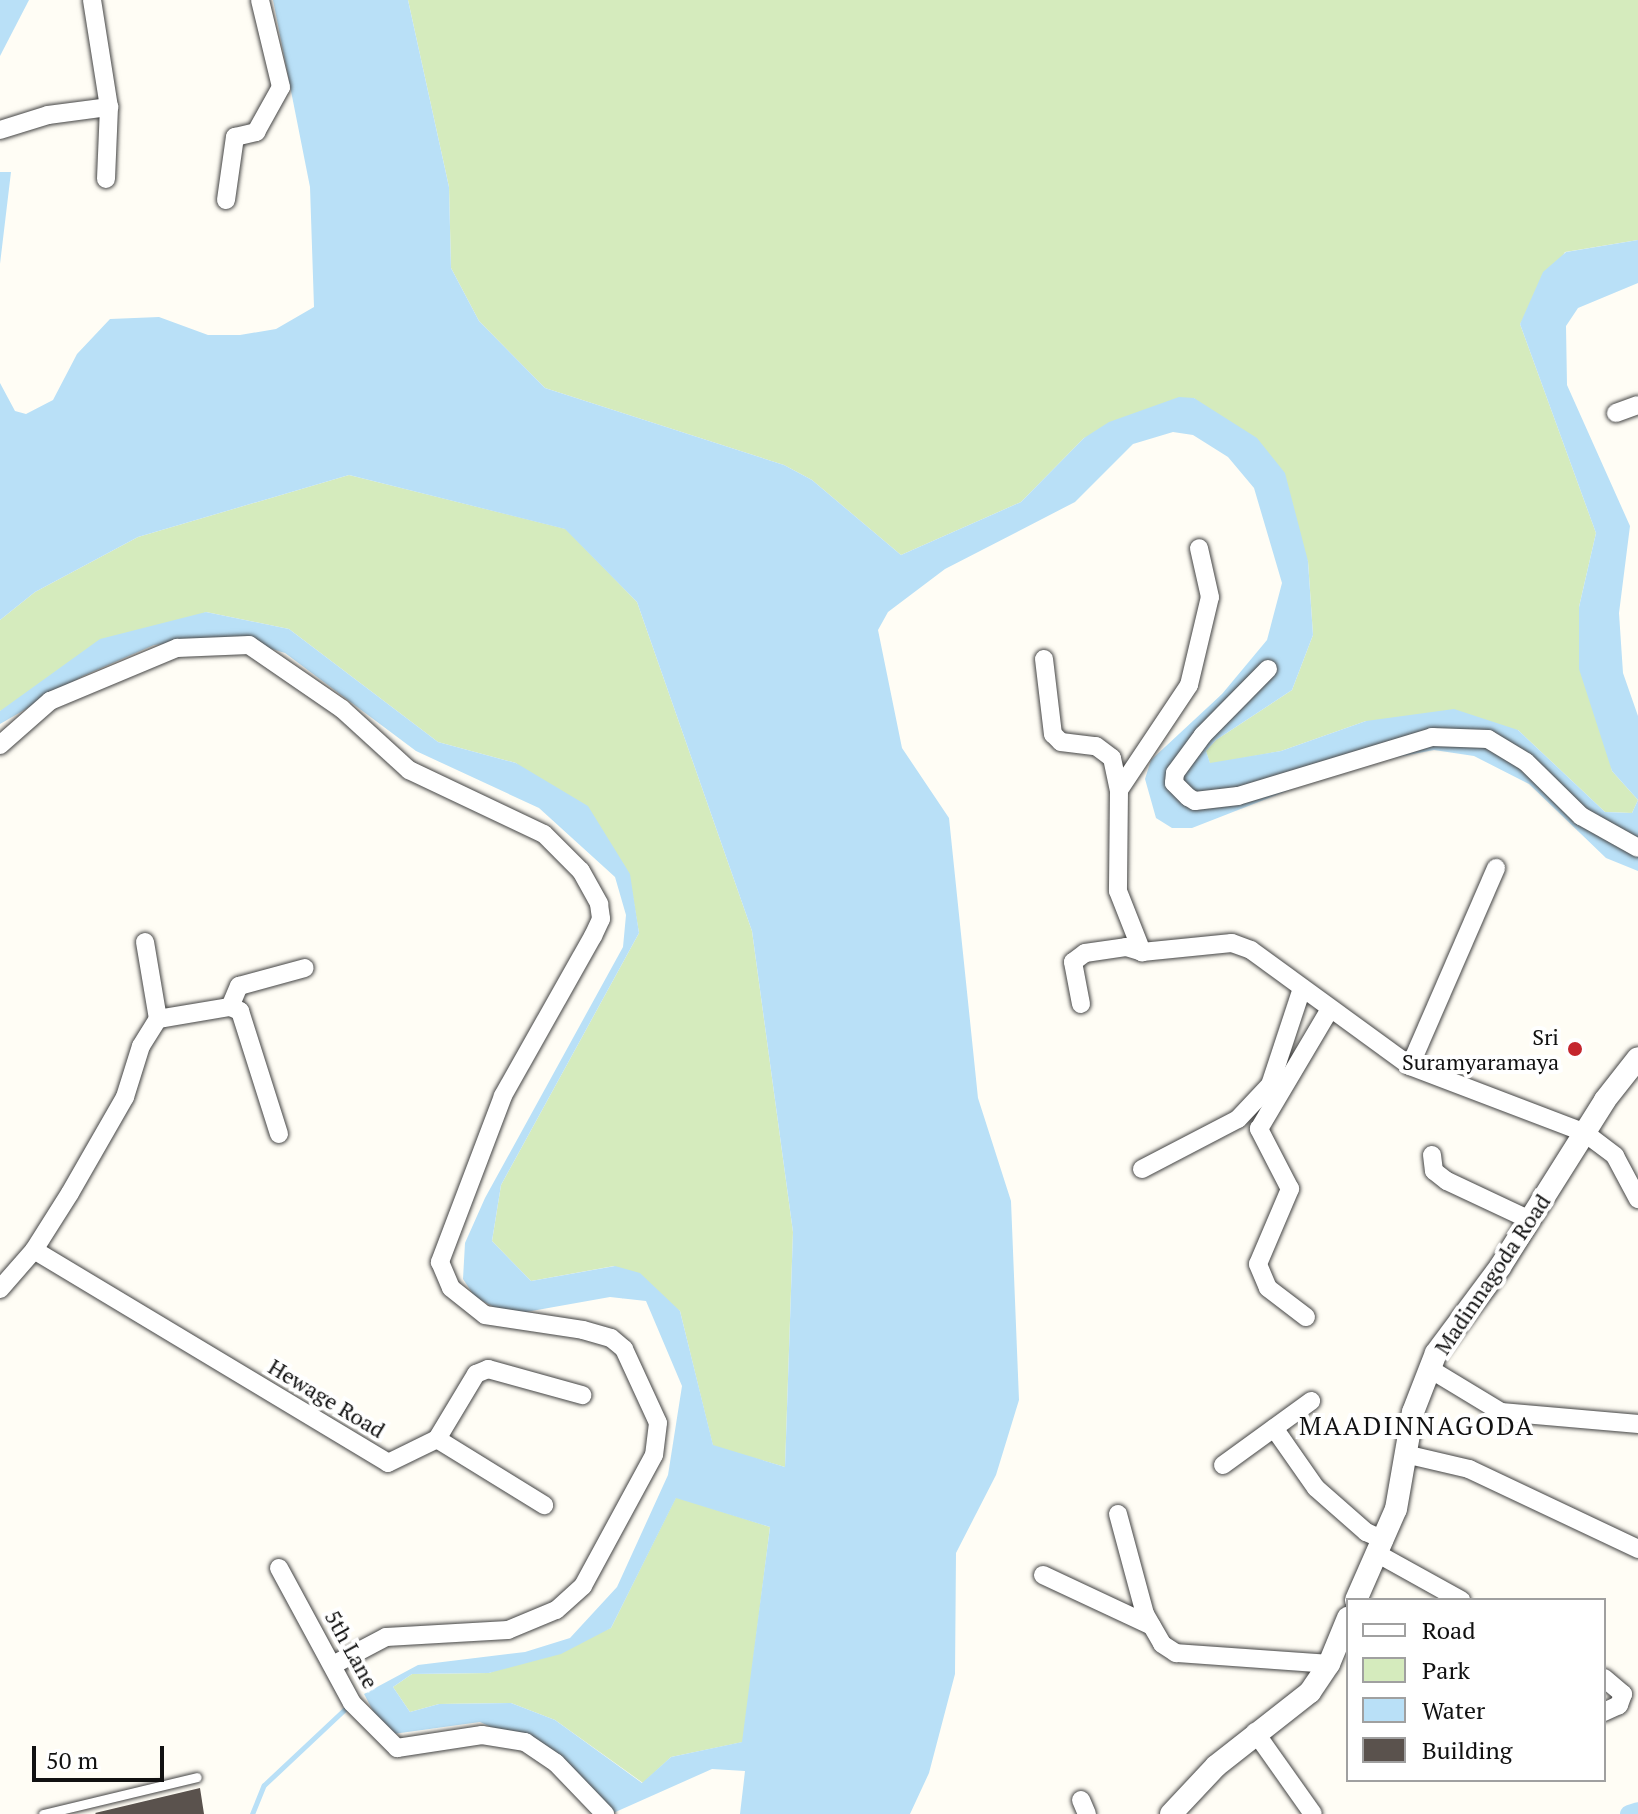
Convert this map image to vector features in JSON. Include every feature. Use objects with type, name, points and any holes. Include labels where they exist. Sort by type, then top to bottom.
[{"type":"street","points":[[92,0],[109,107],[106,179]]},
{"type":"street","points":[[226,200],[235,137],[256,132],[281,87],[260,0]]},
{"type":"street","points":[[0,130],[48,115],[109,107]]},
{"type":"street","points":[[1616,413],[1638,405]]},
{"type":"street","points":[[1119,790],[1189,685],[1210,597],[1199,548]]},
{"type":"street","points":[[0,745],[50,701],[177,648],[249,645],[342,709],[409,770],[544,834],[581,871],[599,904],[601,919],[593,936],[503,1096],[440,1262],[451,1288],[485,1315],[583,1330],[611,1338],[624,1349],[658,1423],[654,1455],[583,1586],[556,1610],[508,1630],[386,1637],[333,1665]]},
{"type":"street","points":[[1044,659],[1053,734],[1061,742],[1096,746],[1112,758],[1119,790],[1118,891],[1142,952]]},
{"type":"street","points":[[1268,669],[1203,735],[1175,773],[1174,783],[1195,801],[1238,796],[1432,737],[1488,739],[1526,762],[1581,816],[1638,848]]},
{"type":"street","points":[[1410,1066],[1496,868]]},
{"type":"street","points":[[0,1289],[34,1250],[125,1097],[141,1046],[158,1019],[153,966],[145,942]]},
{"type":"street","points":[[1081,1004],[1073,962],[1085,953],[1126,947],[1142,952],[1232,943],[1251,950],[1410,1066],[1585,1133],[1615,1156],[1638,1199]]},
{"type":"street","points":[[230,1007],[239,986],[305,968]]},
{"type":"street","points":[[1142,1169],[1238,1119],[1270,1085],[1302,988]]},
{"type":"street","points":[[158,1019],[230,1007],[240,1011],[279,1134]]},
{"type":"street","points":[[1306,1317],[1268,1288],[1258,1264],[1290,1189],[1259,1129],[1330,1009]]},
{"type":"street","name":"Madinnagoda Road","points":[[1357,1598],[1381,1547],[1413,1412],[1430,1369],[1638,1058]]},
{"type":"street","points":[[1432,1155],[1434,1171],[1447,1181],[1530,1220]]},
{"type":"street","name":"Hewage Road","points":[[34,1250],[388,1463],[437,1439]]},
{"type":"street","points":[[544,1505],[437,1439],[476,1374],[488,1369],[582,1395]]},
{"type":"street","points":[[1430,1369],[1501,1412],[1638,1424]]},
{"type":"street","points":[[1223,1465],[1311,1401]]},
{"type":"street","points":[[1274,1428],[1316,1488],[1381,1547],[1458,1598]]},
{"type":"street","points":[[1405,1454],[1469,1469],[1638,1549]]},
{"type":"street","points":[[1118,1514],[1152,1626],[1162,1644],[1176,1653],[1329,1664]]},
{"type":"street","name":"5th Lane","points":[[279,1568],[352,1703],[397,1748],[482,1735],[525,1742],[556,1763],[605,1814]]},
{"type":"street","points":[[1043,1575],[1152,1626]]},
{"type":"street","points":[[1171,1814],[1255,1732],[1285,1716],[1310,1692],[1329,1664],[1346,1623]]},
{"type":"street","points":[[1606,1680],[1623,1694],[1619,1705],[1606,1711]]},
{"type":"street","points":[[1255,1732],[1313,1814]]},
{"type":"lane","points":[[43,1814],[197,1777]]},
{"type":"green space","points":[[408,0],[1638,0],[1638,240],[1565,252],[1520,324],[1596,533],[1579,607],[1612,771],[1638,800],[1632,813],[1605,812],[1518,730],[1366,721],[1281,751],[1210,764],[1206,751],[1216,740],[1292,690],[1313,635],[1308,561],[1194,398],[1084,438],[1021,502],[901,555],[812,480],[784,465],[545,388],[479,321],[451,268],[449,187]]},
{"type":"green space","points":[[349,475],[566,529],[637,602],[752,931],[793,1232],[785,1467],[713,1446],[680,1311],[614,1266],[531,1281],[492,1241],[501,1185],[639,933],[629,874],[516,763],[438,742],[289,629],[206,612],[0,711],[0,620],[35,592],[138,537]]},
{"type":"green space","points":[[676,1497],[770,1527],[743,1742],[671,1757],[643,1783],[555,1720],[511,1703],[439,1704],[410,1712],[393,1687],[412,1674],[489,1673],[611,1628]]},
{"type":"water","points":[[0,0],[29,0],[0,56]]},
{"type":"water","points":[[273,0],[408,0],[449,187],[451,268],[479,321],[545,388],[784,465],[812,480],[901,555],[1021,502],[1084,438],[1109,422],[1179,397],[1194,398],[1257,438],[1285,473],[1308,561],[1313,635],[1292,690],[1216,740],[1206,751],[1210,763],[1281,751],[1366,721],[1454,709],[1518,730],[1605,812],[1632,813],[1638,800],[1638,871],[1606,858],[1529,784],[1474,756],[1434,750],[1351,766],[1192,828],[1172,828],[1156,818],[1145,779],[1151,760],[1222,694],[1267,640],[1282,583],[1254,488],[1228,457],[1193,435],[1173,432],[1133,444],[1075,502],[945,569],[888,612],[878,630],[902,748],[949,818],[978,1098],[1011,1201],[1019,1400],[996,1475],[956,1553],[955,1674],[929,1773],[910,1814],[740,1814],[745,1771],[712,1769],[611,1814],[531,1745],[480,1722],[386,1735],[364,1694],[418,1665],[525,1652],[570,1638],[617,1587],[668,1475],[682,1386],[646,1301],[610,1297],[509,1315],[475,1297],[463,1279],[465,1243],[485,1198],[623,947],[626,915],[615,877],[539,808],[416,751],[285,653],[233,637],[154,645],[83,676],[0,724],[0,711],[100,639],[206,612],[289,629],[438,742],[516,763],[588,806],[630,874],[639,933],[501,1185],[492,1241],[531,1281],[615,1266],[640,1273],[680,1311],[713,1445],[785,1467],[793,1232],[752,931],[637,602],[565,529],[349,475],[138,537],[35,592],[0,620],[0,383],[15,411],[26,414],[53,400],[77,354],[110,319],[159,317],[208,335],[240,335],[276,329],[314,307],[310,187]],"holes":[[[676,1498],[770,1527],[742,1742],[671,1757],[642,1783],[555,1720],[511,1703],[439,1704],[410,1712],[393,1687],[412,1674],[489,1673],[561,1654],[611,1628]]]},
{"type":"water","points":[[0,172],[11,172],[0,264]]},
{"type":"water","points":[[1638,240],[1638,283],[1578,308],[1566,326],[1567,385],[1630,526],[1619,613],[1623,673],[1638,716],[1638,800],[1612,771],[1579,669],[1579,607],[1596,533],[1520,324],[1543,272],[1566,252]]},
{"type":"building","points":[[200,1788],[204,1814],[95,1813]]},
{"type":"waterway","points":[[252,1814],[264,1785],[348,1706]]},
{"type":"waterway","points":[[1629,1814],[1638,1811]]},
{"type":"place","name":"Sri Suramyaramaya","points":[[1575,1049]]},
{"type":"district","name":"MAADINNAGODA","points":[[1417,1426]]}]
